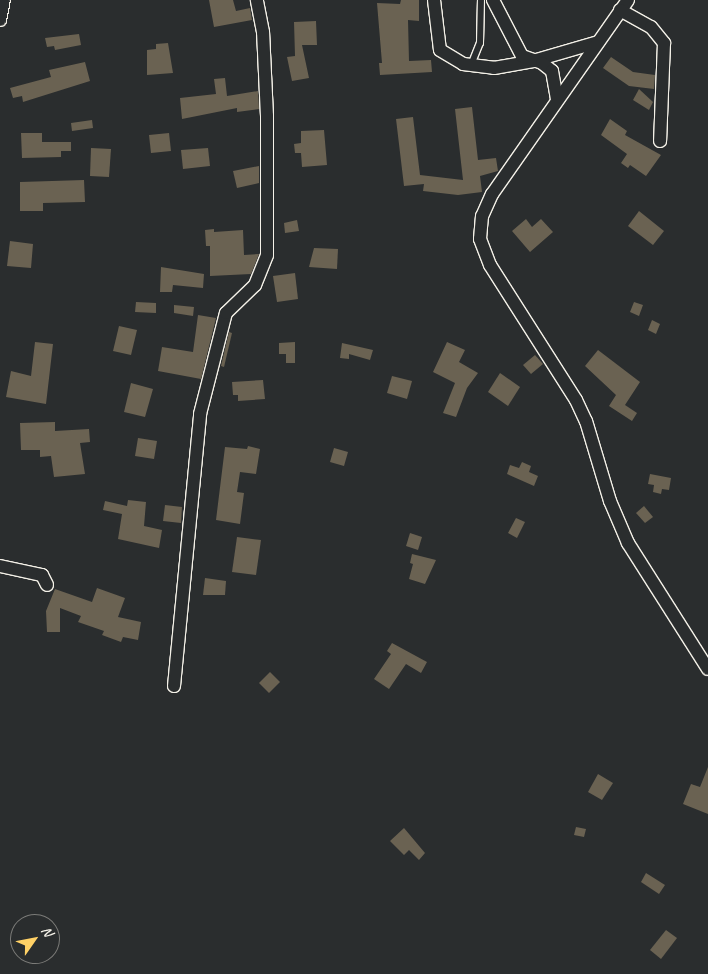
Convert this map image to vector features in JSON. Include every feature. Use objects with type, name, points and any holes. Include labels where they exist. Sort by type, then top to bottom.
[{"type":"street","points":[[0,20],[4,0]]},
{"type":"street","points":[[174,686],[200,414],[226,313],[256,285],[267,255],[267,116],[263,32],[257,0]]},
{"type":"street","points":[[434,0],[440,50],[449,58],[471,65],[494,68],[533,61],[598,42]]},
{"type":"street","points":[[494,0],[514,46],[522,56],[542,63],[552,71],[557,100]]},
{"type":"street","points":[[660,141],[664,43],[652,27],[624,5],[492,194],[482,216],[480,239],[490,265],[576,400],[586,421],[610,501],[628,543],[708,669]]},
{"type":"street","points":[[0,566],[42,576],[47,584]]},
{"type":"lane","points":[[471,65],[480,44],[481,0]]},
{"type":"building","points":[[209,0],[233,0],[236,11],[250,8],[252,20],[214,27]]},
{"type":"building","points":[[401,0],[419,0],[419,21],[408,20],[409,61],[431,60],[432,72],[380,75],[379,63],[382,63],[377,3],[400,4]]},
{"type":"building","points":[[316,21],[317,45],[302,45],[309,78],[292,81],[287,57],[295,56],[294,22]]},
{"type":"building","points":[[79,34],[81,45],[55,50],[54,46],[47,47],[45,38]]},
{"type":"building","points":[[168,43],[173,73],[147,75],[147,50],[156,49],[156,44]]},
{"type":"building","points":[[611,57],[633,72],[655,75],[654,89],[629,86],[603,68]]},
{"type":"building","points":[[85,62],[90,81],[23,102],[22,96],[13,98],[10,88],[51,77],[49,70]]},
{"type":"building","points":[[225,78],[227,96],[258,91],[259,109],[237,112],[237,108],[182,119],[180,98],[216,94],[214,79]]},
{"type":"building","points":[[639,89],[653,102],[649,110],[633,100]]},
{"type":"building","points":[[472,107],[478,160],[496,158],[498,171],[480,176],[482,192],[458,195],[423,191],[424,184],[404,186],[396,119],[413,117],[420,175],[463,180],[455,109]]},
{"type":"building","points":[[610,119],[627,131],[625,135],[661,155],[646,176],[630,165],[628,168],[621,163],[627,154],[601,135]]},
{"type":"building","points":[[92,120],[93,128],[72,131],[71,123]]},
{"type":"building","points":[[324,130],[327,165],[302,167],[301,153],[295,153],[294,144],[301,143],[301,131]]},
{"type":"building","points":[[21,133],[42,133],[42,142],[71,142],[71,151],[61,151],[61,157],[22,158]]},
{"type":"building","points":[[169,133],[171,151],[151,153],[149,135]]},
{"type":"building","points":[[91,148],[111,149],[109,177],[90,176]]},
{"type":"building","points":[[208,148],[210,166],[183,169],[181,150]]},
{"type":"building","points":[[259,166],[259,183],[237,188],[233,171]]},
{"type":"building","points":[[84,180],[85,202],[43,203],[43,211],[20,211],[20,182]]},
{"type":"building","points":[[639,211],[664,231],[653,245],[628,226]]},
{"type":"building","points":[[526,219],[532,227],[541,219],[553,232],[530,252],[512,231]]},
{"type":"building","points":[[297,220],[299,231],[285,233],[284,223]]},
{"type":"building","points":[[214,229],[214,232],[243,230],[244,255],[259,254],[251,274],[210,276],[210,246],[206,246],[205,230]]},
{"type":"building","points":[[10,241],[33,244],[31,268],[7,266]]},
{"type":"building","points":[[314,248],[338,249],[337,269],[309,267]]},
{"type":"building","points":[[161,267],[204,274],[203,288],[173,285],[172,292],[160,292]]},
{"type":"building","points":[[295,273],[298,299],[277,302],[273,276]]},
{"type":"building","points":[[136,302],[156,303],[156,313],[135,312]]},
{"type":"building","points":[[634,302],[643,305],[639,316],[630,312]]},
{"type":"building","points":[[174,305],[194,307],[193,316],[174,313]]},
{"type":"building","points":[[198,315],[216,318],[201,379],[158,371],[162,347],[193,352]]},
{"type":"building","points":[[652,320],[660,324],[656,334],[648,330]]},
{"type":"building","points":[[119,326],[137,330],[131,355],[113,351]]},
{"type":"building","points":[[229,332],[232,333],[224,367],[221,366]]},
{"type":"building","points":[[35,342],[53,344],[46,404],[6,397],[11,371],[31,376]]},
{"type":"building","points":[[295,342],[295,363],[286,363],[286,354],[279,354],[279,343]]},
{"type":"building","points":[[447,342],[465,350],[459,362],[478,373],[467,388],[456,417],[443,413],[455,383],[433,372]]},
{"type":"building","points":[[342,343],[373,350],[370,360],[349,354],[349,359],[340,358]]},
{"type":"building","points":[[598,350],[640,382],[625,405],[637,413],[632,421],[609,406],[616,395],[585,366]]},
{"type":"building","points":[[535,355],[543,364],[531,374],[523,365]]},
{"type":"building","points":[[500,373],[520,387],[508,406],[488,392]]},
{"type":"building","points":[[392,376],[412,381],[407,399],[387,393]]},
{"type":"building","points":[[263,380],[265,399],[238,401],[238,395],[233,395],[232,382]]},
{"type":"building","points":[[131,383],[153,389],[145,417],[124,412]]},
{"type":"building","points":[[55,422],[55,431],[89,429],[90,442],[80,443],[85,474],[54,477],[51,456],[40,457],[40,450],[21,450],[20,423]]},
{"type":"building","points":[[138,438],[157,441],[154,459],[135,456]]},
{"type":"building","points":[[248,446],[260,449],[256,474],[240,472],[237,492],[244,493],[240,524],[216,520],[225,447],[247,449]]},
{"type":"building","points":[[334,448],[348,452],[344,466],[330,462]]},
{"type":"building","points":[[522,462],[531,466],[529,472],[538,476],[534,486],[507,474],[510,465],[519,468]]},
{"type":"building","points":[[650,474],[671,478],[669,490],[662,489],[661,494],[653,492],[654,485],[648,484]]},
{"type":"building","points":[[128,500],[146,502],[144,526],[162,530],[159,548],[118,539],[122,514],[103,510],[105,501],[127,506]]},
{"type":"building","points":[[165,505],[182,507],[181,523],[163,521]]},
{"type":"building","points":[[644,506],[653,517],[645,523],[636,513]]},
{"type":"building","points":[[516,518],[525,522],[517,538],[508,533]]},
{"type":"building","points":[[410,533],[422,537],[418,550],[406,546]]},
{"type":"building","points":[[237,537],[261,540],[256,575],[232,572]]},
{"type":"building","points":[[412,554],[436,560],[425,584],[409,579],[413,564],[410,563]]},
{"type":"building","points":[[205,578],[226,581],[225,595],[203,595]]},
{"type":"building","points":[[97,588],[125,598],[118,617],[141,622],[138,640],[123,637],[121,642],[102,635],[104,631],[78,622],[81,616],[60,608],[60,632],[47,632],[46,611],[55,589],[92,602]]},
{"type":"building","points":[[392,643],[427,662],[421,673],[406,664],[389,689],[374,679],[391,654],[387,651]]},
{"type":"building","points":[[270,672],[280,682],[269,693],[259,683]]},
{"type":"building","points":[[708,767],[708,814],[683,804],[691,784],[700,787]]},
{"type":"building","points":[[598,774],[613,783],[602,800],[588,792]]},
{"type":"building","points":[[576,827],[586,829],[584,837],[574,835]]},
{"type":"building","points":[[404,828],[425,853],[419,860],[409,850],[404,855],[390,841]]},
{"type":"building","points":[[646,873],[665,885],[659,894],[641,882]]},
{"type":"building","points":[[666,930],[677,938],[661,959],[650,950]]}]
